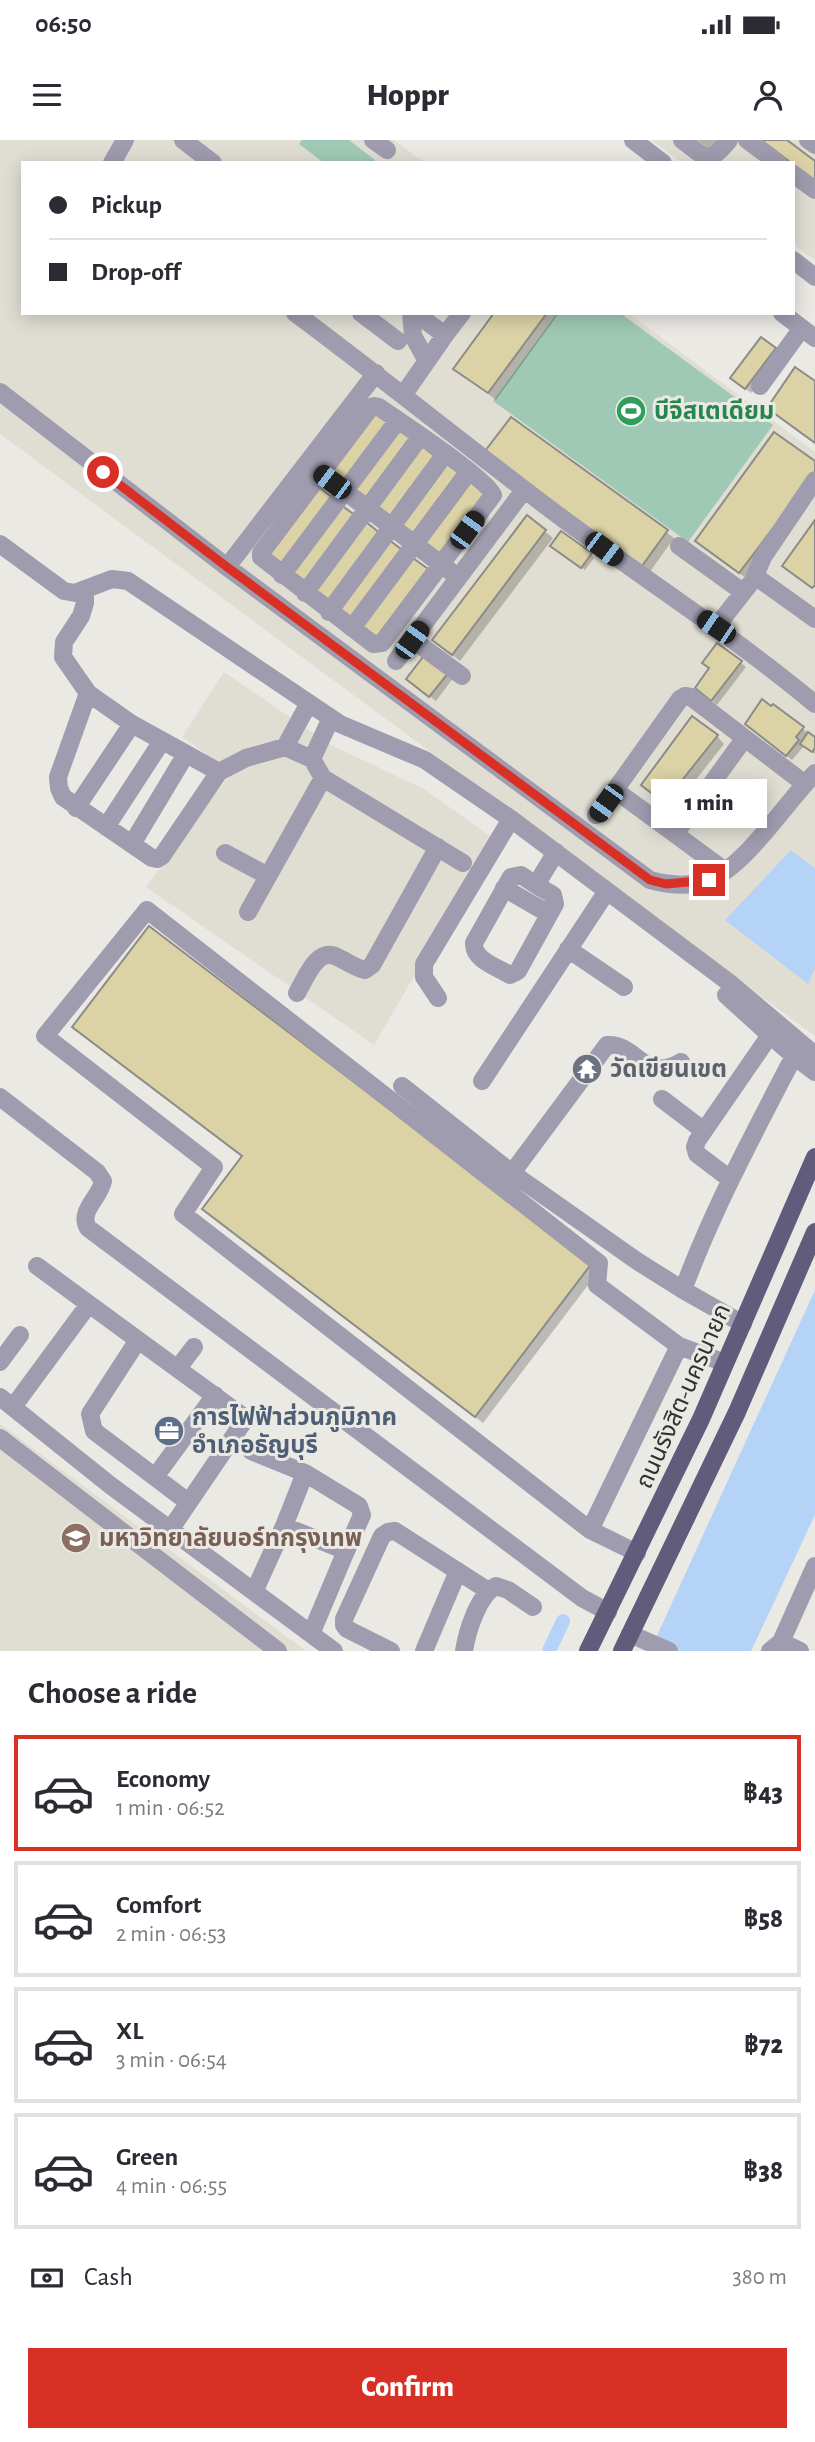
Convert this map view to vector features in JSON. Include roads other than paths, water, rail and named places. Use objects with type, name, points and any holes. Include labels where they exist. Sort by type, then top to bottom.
[{"type":"main road","name":"ถนนรังสิต-นครนายก","points":[[588,1651],[638,1553],[743,1324],[815,1157]]},
{"type":"main road","points":[[626,1643],[737,1412],[815,1233]]},
{"type":"street","points":[[113,161],[125,140]]},
{"type":"street","points":[[633,140],[660,161]]},
{"type":"street","points":[[682,140],[709,158],[719,154],[729,140]]},
{"type":"street","points":[[747,140],[775,161]]},
{"type":"street","points":[[808,140],[815,145]]},
{"type":"street","points":[[190,142],[211,161]]},
{"type":"street","points":[[795,175],[815,190]]},
{"type":"street","points":[[795,262],[815,277]]},
{"type":"street","points":[[298,315],[404,394],[524,490],[716,627],[815,704]]},
{"type":"street","points":[[413,315],[413,336],[427,362]]},
{"type":"street","points":[[416,315],[445,335]]},
{"type":"street","points":[[404,394],[460,315]]},
{"type":"street","points":[[760,386],[808,333],[785,315]]},
{"type":"street","points":[[384,320],[398,341]]},
{"type":"street","points":[[227,567],[269,527],[357,411],[376,373]]},
{"type":"street","points":[[0,393],[227,567],[650,880],[666,884],[709,880],[762,835],[810,779],[744,739],[691,697],[685,696],[680,699],[597,816]]},
{"type":"street","points":[[269,527],[261,557],[373,644],[382,643],[493,495],[490,488],[469,471],[374,405],[357,411]]},
{"type":"street","points":[[282,575],[398,420]]},
{"type":"street","points":[[305,593],[420,437]]},
{"type":"street","points":[[329,612],[445,454]]},
{"type":"street","points":[[314,468],[458,578]]},
{"type":"street","points":[[352,628],[469,471]]},
{"type":"street","points":[[716,627],[755,576],[763,557],[815,480]]},
{"type":"street","points":[[396,662],[524,490]]},
{"type":"street","points":[[0,544],[64,590],[75,593],[112,579],[128,581],[340,724],[425,760],[555,852],[603,896],[727,996],[815,1072]]},
{"type":"street","points":[[679,547],[743,592]]},
{"type":"street","points":[[755,576],[815,619]]},
{"type":"street","points":[[85,590],[81,616],[64,642],[63,657],[88,693],[132,724],[219,772]]},
{"type":"street","points":[[412,640],[462,676]]},
{"type":"street","points":[[88,693],[58,777],[58,788],[63,797],[76,807],[152,858],[162,856],[219,772],[246,758],[285,747],[312,759],[323,778],[463,863]]},
{"type":"street","points":[[285,747],[309,703]]},
{"type":"street","points":[[312,759],[331,718]]},
{"type":"street","points":[[76,807],[132,724]]},
{"type":"street","points":[[675,834],[744,739]]},
{"type":"street","points":[[106,827],[162,741]]},
{"type":"street","points":[[132,844],[186,754]]},
{"type":"street","points":[[248,912],[323,778]]},
{"type":"street","points":[[615,790],[724,870]]},
{"type":"street","points":[[438,998],[424,977],[424,964],[511,819]]},
{"type":"street","points":[[297,993],[317,959],[325,954],[333,954],[360,969],[365,970],[372,965],[438,847]]},
{"type":"street","points":[[536,885],[555,852]]},
{"type":"street","points":[[225,853],[268,876]]},
{"type":"street","points":[[521,875],[536,885],[556,899],[518,971],[510,975],[477,956],[474,943],[511,877],[521,875]]},
{"type":"street","points":[[504,888],[550,914]]},
{"type":"street","points":[[482,1081],[603,896]]},
{"type":"street","points":[[603,896],[731,984],[815,1055]]},
{"type":"street","points":[[638,1553],[590,1530],[183,1214],[214,1167],[45,1036],[147,910],[599,1264],[597,1285],[679,1346],[725,1363]]},
{"type":"street","points":[[568,949],[624,986]]},
{"type":"street","points":[[730,1179],[697,1154],[695,1147],[770,1035]]},
{"type":"street","points":[[512,1173],[607,1045],[615,1045],[652,1068],[662,1070],[681,1062]]},
{"type":"street","points":[[683,1290],[730,1179],[794,1056]]},
{"type":"street","points":[[402,1086],[512,1173],[638,1261],[743,1324]]},
{"type":"street","points":[[0,1097],[97,1172],[103,1181],[102,1191],[85,1215],[88,1228],[582,1598],[608,1612]]},
{"type":"street","points":[[662,1099],[704,1131]]},
{"type":"street","points":[[37,1266],[241,1415],[242,1424],[170,1530]]},
{"type":"street","points":[[89,1304],[7,1402],[110,1485],[334,1651]]},
{"type":"street","points":[[0,1362],[20,1335]]},
{"type":"street","points":[[138,1340],[90,1414],[91,1423],[94,1431],[188,1502]]},
{"type":"street","points":[[590,1530],[679,1346]]},
{"type":"street","points":[[178,1368],[194,1347]]},
{"type":"street","points":[[155,1477],[215,1395]]},
{"type":"street","points":[[0,1438],[278,1651]]},
{"type":"street","points":[[251,1451],[305,1474],[362,1510],[311,1634]]},
{"type":"street","points":[[254,1592],[305,1474]]},
{"type":"street","points":[[284,1526],[346,1551]]},
{"type":"street","points":[[391,1651],[344,1625],[344,1619],[382,1536],[388,1532],[395,1531],[487,1590]]},
{"type":"street","points":[[800,1651],[775,1646],[815,1566]]},
{"type":"street","points":[[424,1651],[458,1571]]},
{"type":"street","points":[[464,1651],[467,1632],[487,1590],[496,1586],[508,1590],[533,1607]]},
{"type":"street","points":[[626,1643],[669,1651]]},
{"type":"water","points":[[791,850],[815,868],[815,968],[808,984],[725,920]]},
{"type":"water","points":[[815,1290],[815,1515],[751,1651],[650,1651]]},
{"type":"waterway","points":[[549,1651],[563,1621]]},
{"type":"place","name":"บีจีสเตเดียม","points":[[631,411]]},
{"type":"place","name":"วัดเขียนเขต","points":[[587,1069]]},
{"type":"place","name":"การไฟฟ้าส่วนภูมิภาค อำเภอธัญบุรี","points":[[169,1431]]},
{"type":"place","name":"มหาวิทยาลัยนอร์ทกรุงเทพ","points":[[76,1538]]}]
